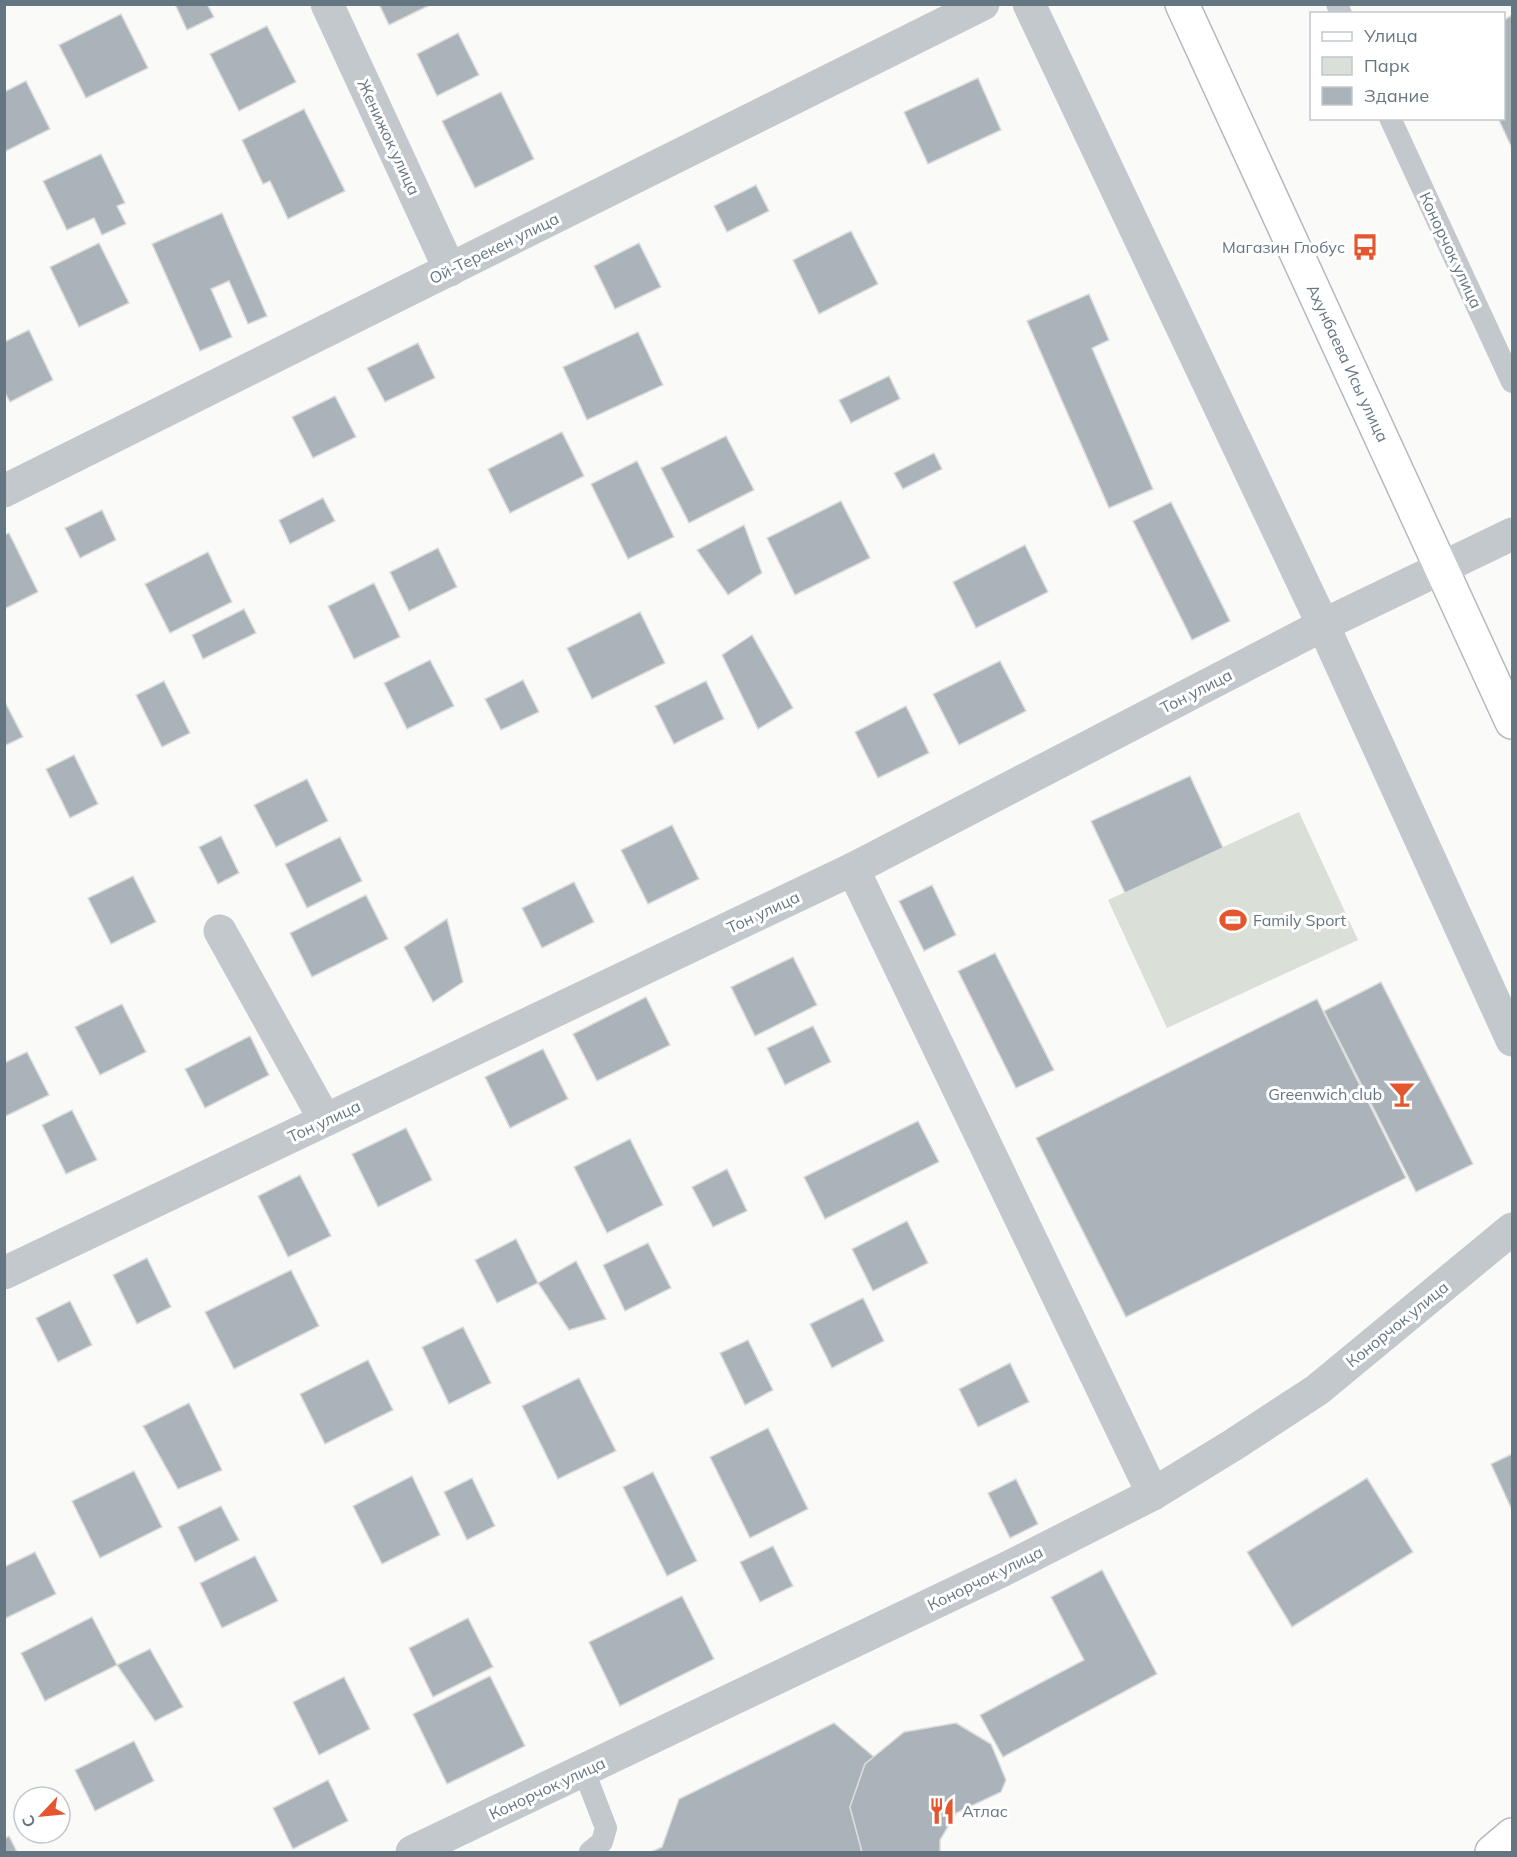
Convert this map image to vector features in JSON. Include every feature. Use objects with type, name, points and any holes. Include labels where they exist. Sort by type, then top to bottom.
[{"type":"main road","name":"Ахунбаева Исы улица","points":[[1182,4],[1512,722]]},
{"type":"main road","points":[[1492,1852],[1512,1835]]},
{"type":"street","name":"Женижок улица","points":[[327,4],[450,270]]},
{"type":"street","name":"Ой-Терекен улица","points":[[4,491],[983,4]]},
{"type":"street","points":[[1029,4],[1323,625],[1512,1040]]},
{"type":"street","name":"Тон улица","points":[[4,1273],[853,869],[1323,625],[1512,534]]},
{"type":"street","points":[[853,869],[1153,1494]]},
{"type":"street","points":[[219,931],[325,1120]]},
{"type":"street","name":"Конорчок улица","points":[[412,1852],[1003,1570],[1153,1494],[1317,1390],[1512,1229]]},
{"type":"lane","name":"Конорчок улица","points":[[1391,120],[1512,382]]},
{"type":"lane","points":[[584,1771],[606,1828],[602,1842],[591,1852]]},
{"type":"green space","name":"Family Sport","points":[[1299,812],[1358,940],[1167,1028],[1108,900]]},
{"type":"building","points":[[175,4],[207,4],[214,17],[187,30]]},
{"type":"building","points":[[379,4],[432,4],[389,25]]},
{"type":"building","points":[[121,14],[148,68],[86,98],[59,45]]},
{"type":"building","points":[[1512,15],[1512,148],[1499,120],[1505,120],[1505,19]]},
{"type":"building","points":[[267,26],[296,82],[239,111],[210,54]]},
{"type":"building","points":[[458,33],[479,75],[437,96],[417,54]]},
{"type":"building","points":[[978,78],[1001,130],[928,164],[904,112]]},
{"type":"building","points":[[26,81],[50,129],[4,152],[4,92]]},
{"type":"building","points":[[501,92],[534,159],[475,188],[442,121]]},
{"type":"building","points":[[304,109],[345,191],[288,219],[270,181],[263,184],[242,140]]},
{"type":"building","points":[[101,154],[125,203],[117,206],[126,224],[102,235],[94,218],[67,230],[43,181]]},
{"type":"building","points":[[756,185],[769,211],[727,232],[714,206]]},
{"type":"building","points":[[222,213],[267,316],[248,324],[229,281],[211,289],[232,337],[200,351],[152,244]]},
{"type":"building","points":[[851,231],[878,284],[819,314],[793,260]]},
{"type":"building","points":[[99,243],[129,303],[79,327],[50,267]]},
{"type":"building","points":[[639,243],[661,287],[615,309],[594,266]]},
{"type":"building","points":[[1089,294],[1109,340],[1092,348],[1153,489],[1109,508],[1027,321]]},
{"type":"building","points":[[29,330],[53,380],[10,402],[4,391],[4,342]]},
{"type":"building","points":[[638,332],[663,385],[587,420],[563,367]]},
{"type":"building","points":[[418,343],[435,378],[385,402],[367,368]]},
{"type":"building","points":[[889,376],[900,399],[851,423],[839,400]]},
{"type":"building","points":[[335,396],[356,437],[313,458],[292,417]]},
{"type":"building","points":[[562,432],[584,476],[510,513],[488,469]]},
{"type":"building","points":[[726,436],[754,490],[689,523],[661,468]]},
{"type":"building","points":[[934,453],[942,469],[903,489],[894,473]]},
{"type":"building","points":[[637,461],[674,537],[628,559],[591,484]]},
{"type":"building","points":[[323,498],[335,521],[290,544],[279,520]]},
{"type":"building","points":[[841,501],[870,558],[795,595],[767,538]]},
{"type":"building","points":[[1171,502],[1230,621],[1192,640],[1133,521]]},
{"type":"building","points":[[102,510],[116,540],[80,558],[65,528]]},
{"type":"building","points":[[744,525],[762,573],[728,595],[697,550]]},
{"type":"building","points":[[9,533],[38,592],[4,609],[4,535]]},
{"type":"building","points":[[1025,545],[1048,592],[976,628],[953,582]]},
{"type":"building","points":[[438,548],[457,587],[409,611],[390,572]]},
{"type":"building","points":[[208,552],[232,602],[170,633],[145,584]]},
{"type":"building","points":[[374,583],[400,637],[354,659],[328,606]]},
{"type":"building","points":[[244,609],[256,633],[203,659],[192,635]]},
{"type":"building","points":[[640,612],[665,663],[592,699],[567,648]]},
{"type":"building","points":[[752,635],[793,708],[758,729],[722,655]]},
{"type":"building","points":[[430,660],[454,706],[407,729],[384,683]]},
{"type":"building","points":[[1000,661],[1026,711],[959,745],[933,694]]},
{"type":"building","points":[[523,680],[539,712],[501,730],[485,699]]},
{"type":"building","points":[[164,681],[190,733],[162,747],[136,695]]},
{"type":"building","points":[[706,681],[724,719],[674,744],[655,706]]},
{"type":"building","points":[[4,700],[23,737],[4,746]]},
{"type":"building","points":[[906,706],[929,753],[878,778],[855,732]]},
{"type":"building","points":[[74,755],[98,804],[70,818],[46,769]]},
{"type":"building","points":[[1190,776],[1223,848],[1125,893],[1091,821]]},
{"type":"building","points":[[307,779],[328,821],[276,847],[254,805]]},
{"type":"building","points":[[672,825],[699,879],[648,904],[621,850]]},
{"type":"building","points":[[221,836],[239,873],[218,884],[199,847]]},
{"type":"building","points":[[340,837],[362,881],[307,908],[285,864]]},
{"type":"building","points":[[133,876],[156,922],[111,944],[88,898]]},
{"type":"building","points":[[574,882],[594,922],[542,948],[522,908]]},
{"type":"building","points":[[932,885],[956,935],[924,951],[899,901]]},
{"type":"building","points":[[366,895],[388,939],[312,977],[290,933]]},
{"type":"building","points":[[447,919],[463,982],[433,1002],[404,947]]},
{"type":"building","points":[[995,953],[1054,1070],[1016,1088],[958,971]]},
{"type":"building","points":[[793,957],[817,1005],[755,1036],[731,987]]},
{"type":"building","points":[[1381,982],[1473,1164],[1416,1192],[1324,1011]]},
{"type":"building","points":[[646,997],[670,1045],[597,1081],[573,1034]]},
{"type":"building","points":[[1317,999],[1406,1178],[1126,1317],[1036,1138]]},
{"type":"building","points":[[122,1004],[146,1052],[100,1075],[75,1027]]},
{"type":"building","points":[[813,1026],[831,1062],[785,1085],[767,1048]]},
{"type":"building","points":[[250,1036],[269,1075],[205,1108],[185,1069]]},
{"type":"building","points":[[543,1049],[568,1099],[510,1128],[485,1077]]},
{"type":"building","points":[[27,1052],[49,1095],[4,1117],[4,1063]]},
{"type":"building","points":[[72,1110],[97,1160],[66,1174],[42,1125]]},
{"type":"building","points":[[918,1121],[939,1162],[825,1219],[804,1177]]},
{"type":"building","points":[[406,1128],[432,1180],[378,1207],[352,1154]]},
{"type":"building","points":[[630,1139],[663,1205],[607,1233],[574,1167]]},
{"type":"building","points":[[727,1169],[747,1211],[713,1227],[692,1187]]},
{"type":"building","points":[[300,1175],[331,1236],[288,1257],[258,1196]]},
{"type":"building","points":[[907,1221],[928,1263],[873,1291],[852,1249]]},
{"type":"building","points":[[516,1239],[538,1283],[497,1303],[475,1260]]},
{"type":"building","points":[[648,1243],[671,1288],[625,1311],[603,1265]]},
{"type":"building","points":[[147,1258],[171,1307],[137,1324],[113,1275]]},
{"type":"building","points":[[576,1261],[606,1319],[569,1330],[538,1283]]},
{"type":"building","points":[[291,1270],[319,1326],[234,1369],[205,1312]]},
{"type":"building","points":[[863,1298],[884,1341],[832,1368],[810,1324]]},
{"type":"building","points":[[70,1301],[92,1345],[58,1362],[36,1318]]},
{"type":"building","points":[[463,1327],[491,1383],[449,1404],[422,1347]]},
{"type":"building","points":[[748,1340],[773,1390],[745,1405],[720,1353]]},
{"type":"building","points":[[368,1360],[393,1410],[325,1444],[300,1394]]},
{"type":"building","points":[[1010,1363],[1029,1402],[978,1427],[959,1389]]},
{"type":"building","points":[[579,1378],[616,1451],[558,1479],[522,1406]]},
{"type":"building","points":[[189,1403],[222,1470],[178,1489],[143,1426]]},
{"type":"building","points":[[768,1428],[808,1509],[750,1538],[710,1457]]},
{"type":"building","points":[[1512,1454],[1512,1510],[1491,1464]]},
{"type":"building","points":[[134,1471],[162,1527],[100,1558],[72,1501]]},
{"type":"building","points":[[653,1472],[697,1561],[667,1576],[623,1487]]},
{"type":"building","points":[[412,1476],[440,1535],[382,1564],[353,1506]]},
{"type":"building","points":[[472,1478],[495,1526],[467,1540],[444,1492]]},
{"type":"building","points":[[1367,1478],[1413,1552],[1292,1627],[1247,1552]]},
{"type":"building","points":[[1016,1479],[1038,1524],[1010,1538],[988,1493]]},
{"type":"building","points":[[221,1506],[239,1540],[195,1562],[178,1527]]},
{"type":"building","points":[[773,1546],[793,1586],[760,1602],[740,1562]]},
{"type":"building","points":[[35,1552],[56,1594],[4,1619],[4,1567]]},
{"type":"building","points":[[255,1556],[278,1601],[222,1628],[200,1583]]},
{"type":"building","points":[[1102,1570],[1157,1674],[1003,1757],[980,1715],[1084,1660],[1051,1597]]},
{"type":"building","points":[[682,1596],[714,1659],[620,1706],[589,1642]]},
{"type":"building","points":[[92,1617],[117,1665],[45,1701],[21,1653]]},
{"type":"building","points":[[468,1618],[493,1667],[433,1697],[409,1648]]},
{"type":"building","points":[[150,1649],[183,1707],[155,1721],[117,1665]]},
{"type":"building","points":[[490,1676],[525,1746],[447,1784],[413,1714]]},
{"type":"building","points":[[344,1677],[370,1729],[319,1755],[293,1702]]},
{"type":"building","points":[[834,1723],[874,1757],[865,1764],[850,1807],[862,1852],[651,1852],[662,1847],[679,1799]]},
{"type":"building","points":[[956,1723],[991,1744],[1006,1780],[1001,1792],[956,1813],[940,1840],[940,1852],[862,1852],[850,1807],[865,1764],[904,1732]]},
{"type":"building","points":[[134,1741],[154,1781],[95,1811],[75,1770]]},
{"type":"building","points":[[328,1780],[348,1821],[293,1849],[273,1808]]},
{"type":"building","points":[[9,1836],[17,1852],[4,1852],[4,1839]]},
{"type":"place","name":"Магазин Глобус","points":[[1365,247]]},
{"type":"place","name":"Family Sport","points":[[1233,920]]},
{"type":"place","name":"Greenwich club","points":[[1402,1094]]},
{"type":"place","name":"Атлас","points":[[942,1811]]}]
